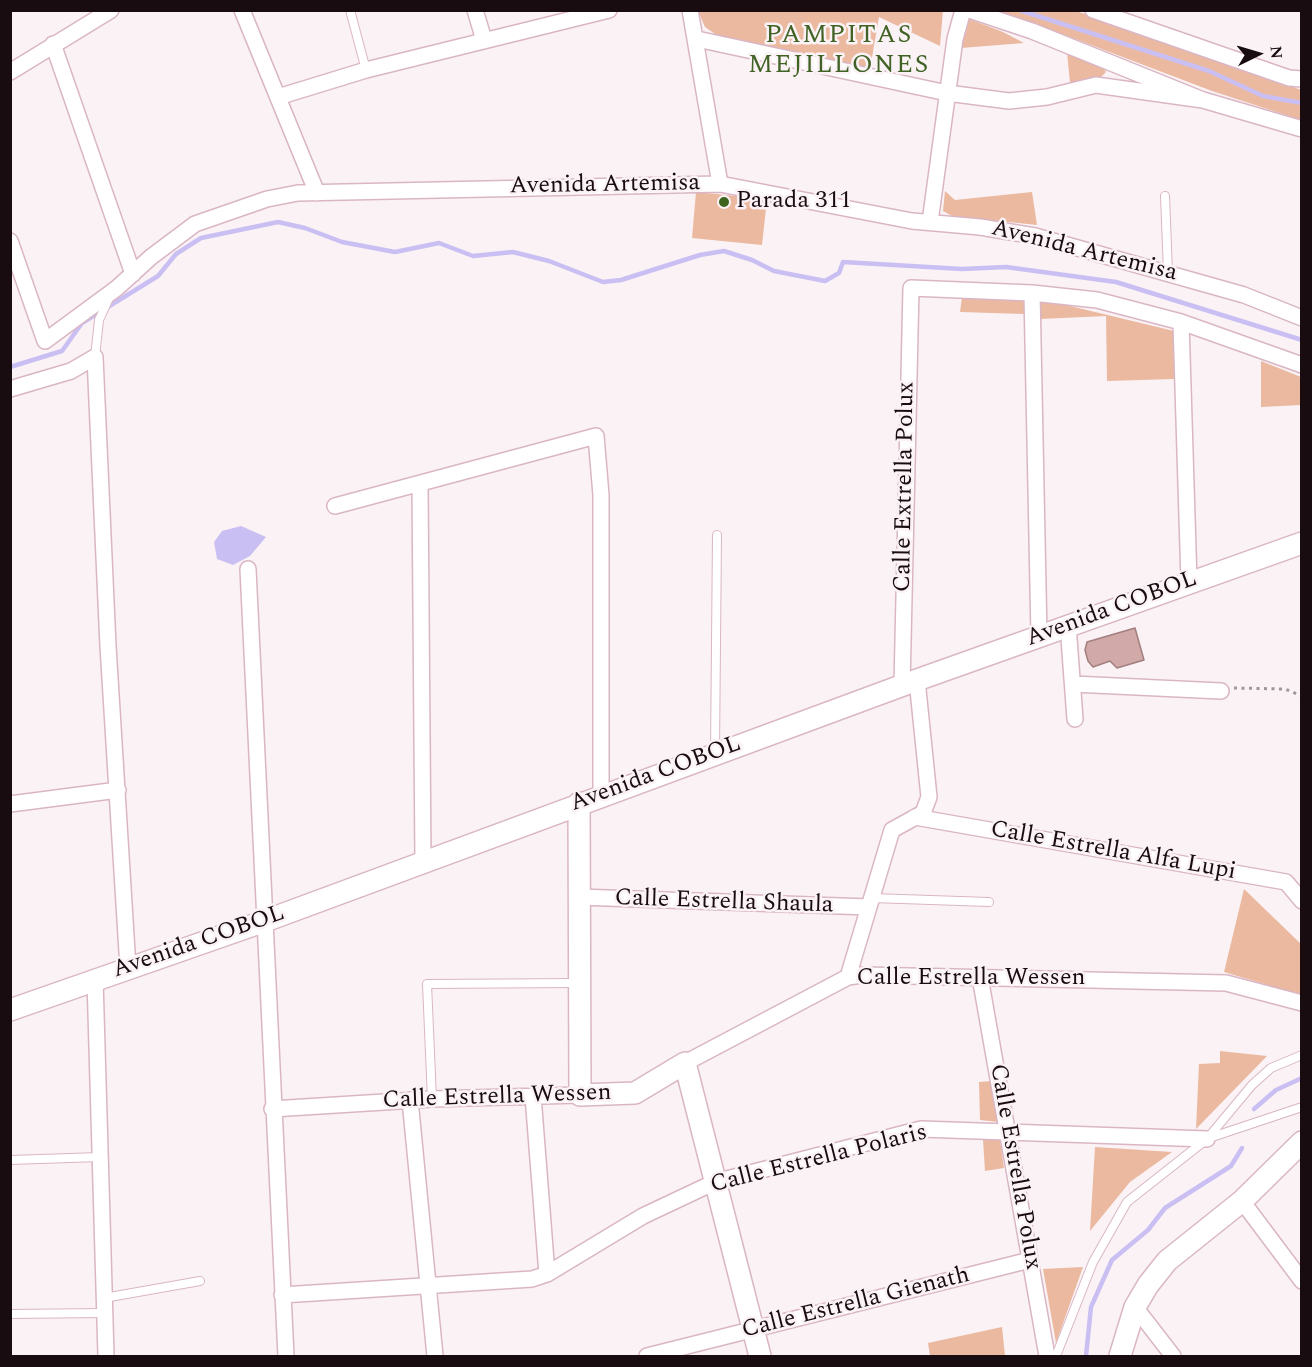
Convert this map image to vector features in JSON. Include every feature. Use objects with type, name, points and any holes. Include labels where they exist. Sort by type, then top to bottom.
[{"type":"main road","name":"Avenida COBOL","points":[[10,1010],[265,921],[579,803],[1302,543]]},
{"type":"main road","points":[[579,803],[580,1095]]},
{"type":"main road","points":[[685,1064],[760,1356]]},
{"type":"main road","name":"Calle Estrella Wessen","points":[[580,1095],[635,1093],[685,1064]]},
{"type":"main road","points":[[1120,1356],[1135,1307],[1148,1285],[1167,1261],[1242,1201],[1302,1142]]},
{"type":"street","points":[[10,72],[53,44],[86,17],[111,10]]},
{"type":"street","points":[[242,10],[317,193]]},
{"type":"street","points":[[475,10],[484,40]]},
{"type":"street","points":[[278,97],[366,70],[609,10]]},
{"type":"street","points":[[690,10],[697,39],[720,184]]},
{"type":"street","points":[[930,222],[955,39],[963,10]]},
{"type":"street","points":[[969,10],[1032,31],[1203,100],[1302,129]]},
{"type":"street","points":[[1093,10],[1289,78],[1302,79]]},
{"type":"street","points":[[697,39],[947,93],[1009,101],[1047,97],[1096,85],[1203,100]]},
{"type":"street","points":[[53,44],[133,274]]},
{"type":"street","name":"Avenida Artemisa","points":[[10,241],[45,341],[117,288],[195,224],[267,199],[298,193],[720,184],[912,221],[1035,236],[1244,295],[1302,318]]},
{"type":"street","name":"Avenida Artemisa","points":[[911,288],[1032,293],[1097,300],[1181,322],[1302,365]]},
{"type":"street","name":"Calle Extrella Polux","points":[[911,288],[909,683],[929,797],[923,813],[915,817]]},
{"type":"street","points":[[1032,293],[1039,636]]},
{"type":"street","points":[[1181,322],[1189,582]]},
{"type":"street","points":[[10,389],[71,371],[95,357],[108,646],[128,968]]},
{"type":"street","points":[[335,506],[596,436],[601,495],[601,795]]},
{"type":"street","points":[[420,484],[423,862]]},
{"type":"street","points":[[248,569],[272,1109],[286,1356]]},
{"type":"street","points":[[1068,626],[1075,719]]},
{"type":"street","points":[[1073,684],[1221,691]]},
{"type":"street","points":[[10,804],[118,790]]},
{"type":"street","points":[[848,976],[892,830],[915,817]]},
{"type":"street","name":"Calle Estrella Alfa Lupi","points":[[915,817],[1286,882],[1302,901]]},
{"type":"street","name":"Calle Estrella Shaula","points":[[579,897],[870,903]]},
{"type":"street","name":"Calle Estrella Wessen","points":[[685,1064],[848,976],[882,974],[1226,983],[1302,1003]]},
{"type":"street","name":"Calle Estrella Polux","points":[[980,977],[1047,1356]]},
{"type":"street","points":[[94,979],[106,1356]]},
{"type":"street","name":"Calle Estrella Wessen","points":[[272,1109],[410,1100],[580,1095]]},
{"type":"street","points":[[533,1096],[547,1274]]},
{"type":"street","points":[[410,1100],[435,1356]]},
{"type":"street","name":"Calle Estrella Polaris","points":[[282,1295],[532,1279],[547,1274],[643,1216],[716,1182],[921,1129],[1207,1139]]},
{"type":"street","points":[[1242,1201],[1302,1281]]},
{"type":"street","name":"Calle Estrella Gienath","points":[[647,1356],[1030,1260]]},
{"type":"street","points":[[1135,1307],[1173,1356]]},
{"type":"lane","points":[[350,10],[366,70]]},
{"type":"lane","points":[[1165,196],[1168,272]]},
{"type":"lane","points":[[95,357],[99,320],[105,304],[117,288]]},
{"type":"lane","points":[[715,754],[717,535]]},
{"type":"lane","points":[[870,903],[988,902]]},
{"type":"lane","points":[[432,1099],[427,984],[580,982]]},
{"type":"lane","points":[[1056,1356],[1093,1262],[1127,1202],[1207,1139],[1252,1085],[1271,1068],[1302,1055]]},
{"type":"lane","name":"Calle Estrella Polaris","points":[[1207,1139],[1302,1107]]},
{"type":"lane","points":[[10,1160],[100,1157]]},
{"type":"lane","points":[[10,1314],[104,1305],[200,1281]]},
{"type":"path","points":[[1221,691],[1242,686],[1285,690],[1302,696]]},
{"type":"shaded area","points":[[943,10],[940,46],[879,17],[870,69],[718,36],[705,27],[698,11]]},
{"type":"shaded area","points":[[990,11],[1076,11],[1226,60],[1301,90],[1301,120],[1212,91],[1028,21]]},
{"type":"shaded area","points":[[969,19],[1003,32],[1024,43],[961,48]]},
{"type":"shaded area","points":[[1067,52],[1102,66],[1106,72],[1101,77],[1070,83]]},
{"type":"shaded area","points":[[945,191],[955,200],[1032,192],[1037,225],[952,216],[943,211]]},
{"type":"shaded area","points":[[696,192],[767,199],[762,245],[692,238]]},
{"type":"shaded area","points":[[962,297],[1025,301],[1024,314],[960,312]]},
{"type":"shaded area","points":[[1041,299],[1174,331],[1174,379],[1107,381],[1106,316],[1040,319]]},
{"type":"shaded area","points":[[1261,361],[1301,377],[1301,405],[1261,407]]},
{"type":"shaded area","points":[[241,526],[266,537],[250,556],[233,565],[217,559],[214,542],[222,531]]},
{"type":"shaded area","points":[[1244,889],[1301,944],[1301,995],[1224,972]]},
{"type":"shaded area","points":[[1220,1051],[1267,1056],[1196,1129],[1199,1064],[1220,1063]]},
{"type":"shaded area","points":[[992,1081],[998,1122],[980,1120],[979,1082]]},
{"type":"shaded area","points":[[983,1140],[1000,1140],[1004,1168],[985,1171]]},
{"type":"shaded area","points":[[1095,1147],[1172,1152],[1130,1182],[1090,1231]]},
{"type":"shaded area","points":[[1083,1267],[1056,1343],[1043,1269]]},
{"type":"shaded area","points":[[1002,1327],[1005,1356],[930,1356],[928,1343]]},
{"type":"building","points":[[1135,628],[1144,660],[1117,668],[1110,661],[1093,667],[1088,661],[1085,650],[1087,642]]},
{"type":"waterway","points":[[1019,10],[1209,71],[1263,96],[1302,103]]},
{"type":"waterway","points":[[10,367],[62,351],[82,323],[158,276],[176,254],[201,238],[278,222],[305,228],[342,242],[395,252],[439,243],[473,256],[513,252],[549,261],[603,282],[621,280],[700,255],[724,251],[752,260],[774,271],[825,281],[839,273],[843,262],[962,269],[1006,267],[1116,282],[1302,340]]},
{"type":"waterway","points":[[1254,1109],[1276,1090],[1302,1078]]},
{"type":"waterway","points":[[1086,1356],[1091,1307],[1112,1260],[1148,1230],[1165,1208],[1231,1166],[1242,1148]]},
{"type":"place","name":"Parada 311","points":[[724,202]]},
{"type":"district","name":"PAMPITAS MEJILLONES","points":[[839,52]]}]
